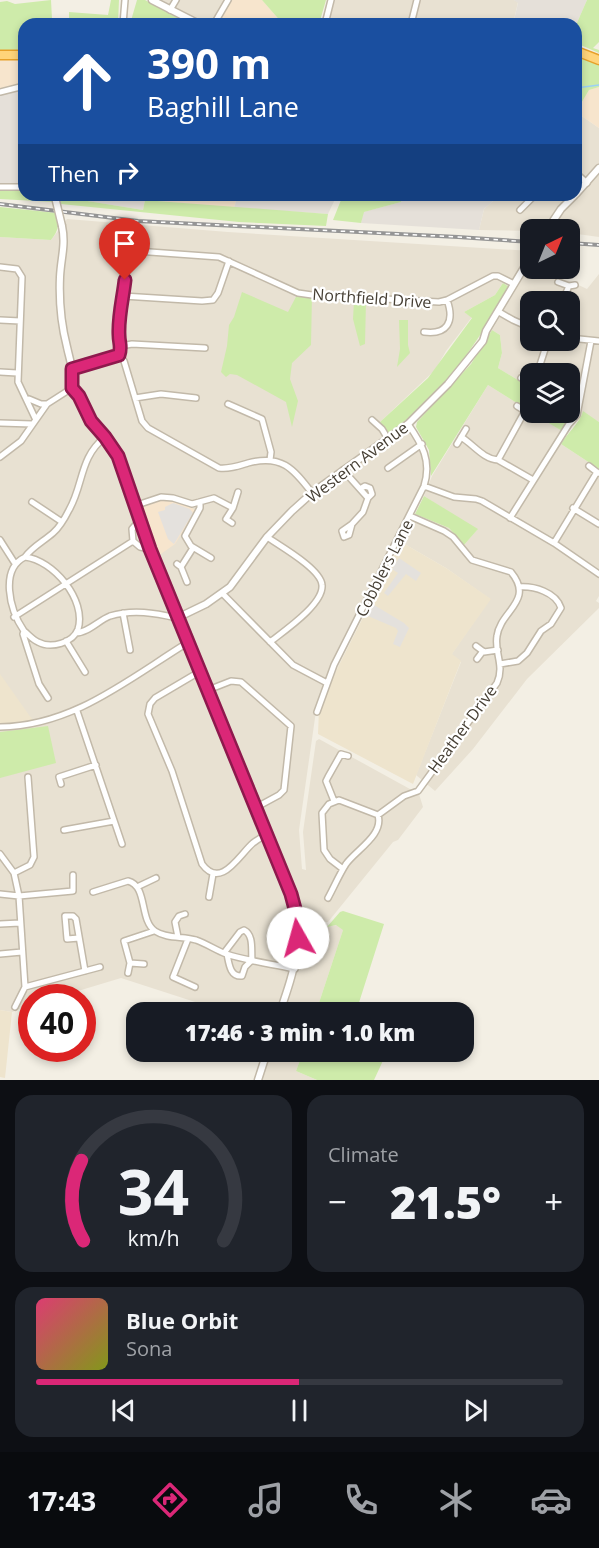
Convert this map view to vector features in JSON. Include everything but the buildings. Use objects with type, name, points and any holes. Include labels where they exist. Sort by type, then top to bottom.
[{"type":"highway","points":[[582,53],[599,60]]},
{"type":"highway","points":[[0,55],[18,55]]},
{"type":"street","points":[[123,18],[124,0]]},
{"type":"street","points":[[152,0],[187,18]]},
{"type":"street","points":[[170,10],[176,0]]},
{"type":"street","points":[[217,18],[228,0]]},
{"type":"street","points":[[326,18],[331,0]]},
{"type":"street","points":[[412,18],[417,0]]},
{"type":"street","points":[[0,92],[18,88]]},
{"type":"street","points":[[582,188],[599,168]]},
{"type":"street","points":[[582,178],[587,183]]},
{"type":"street","points":[[0,187],[18,187]]},
{"type":"street","points":[[55,201],[65,246],[61,264],[60,295],[64,334],[72,369],[72,388],[79,396],[91,421],[118,456],[139,521],[177,618],[291,894],[298,938],[295,969],[283,1002]]},
{"type":"street","points":[[520,210],[529,201]]},
{"type":"street","points":[[554,219],[568,201]]},
{"type":"street","name":"Northfield Drive","points":[[119,355],[121,346],[119,335],[128,257],[136,251],[213,256],[305,294],[429,302],[447,300],[494,276],[514,284]]},
{"type":"street","points":[[123,296],[213,300],[218,293],[229,261]]},
{"type":"street","points":[[0,267],[20,271],[22,277],[17,373],[34,421]]},
{"type":"street","points":[[514,284],[520,274]]},
{"type":"street","points":[[558,282],[572,286],[569,291]]},
{"type":"street","name":"Western Avenue","points":[[177,618],[223,594],[267,537],[312,493],[408,424],[433,401],[483,341],[486,331],[514,284]]},
{"type":"street","points":[[424,332],[434,333],[447,326],[451,317],[447,300]]},
{"type":"street","points":[[499,312],[520,323]]},
{"type":"street","points":[[0,321],[20,321]]},
{"type":"street","points":[[510,518],[569,424],[583,408],[599,332]]},
{"type":"street","points":[[580,339],[596,341]]},
{"type":"street","points":[[121,346],[132,344],[205,348]]},
{"type":"street","points":[[72,369],[119,355],[124,362],[142,421],[148,428],[219,468],[231,468],[259,460],[270,460],[293,470],[312,493]]},
{"type":"street","points":[[0,372],[17,373]]},
{"type":"street","points":[[0,457],[21,441],[47,404],[72,388]]},
{"type":"street","points":[[135,398],[161,394],[196,398]]},
{"type":"street","points":[[27,399],[47,404]]},
{"type":"street","points":[[228,404],[262,419],[271,452],[270,460]]},
{"type":"street","points":[[498,460],[528,413],[517,406]]},
{"type":"street","points":[[372,420],[382,429],[388,439]]},
{"type":"street","points":[[0,423],[34,421]]},
{"type":"street","name":"Cobblers Lane","points":[[317,712],[334,665],[424,486],[428,462],[422,444],[408,424]]},
{"type":"street","points":[[457,444],[466,429]]},
{"type":"street","points":[[25,557],[34,558],[48,565],[66,584],[77,609],[79,626],[76,633],[66,641],[51,645],[37,642],[24,631],[5,604],[3,583],[8,569],[14,562],[25,557],[62,522],[71,508],[91,451],[105,437]]},
{"type":"street","points":[[461,437],[493,460],[498,460],[533,480]]},
{"type":"street","points":[[388,468],[402,463],[422,444]]},
{"type":"street","points":[[554,543],[573,508],[598,473],[589,466]]},
{"type":"street","points":[[343,470],[368,498],[363,512],[352,524]]},
{"type":"street","points":[[424,486],[454,496],[476,499],[554,543],[599,574]]},
{"type":"street","points":[[232,523],[226,519],[238,492]]},
{"type":"street","points":[[134,506],[161,497],[192,504],[214,498],[232,508]]},
{"type":"street","points":[[32,502],[62,522]]},
{"type":"street","points":[[200,502],[200,508],[184,534],[193,548],[206,558]]},
{"type":"street","points":[[573,508],[599,524]]},
{"type":"street","points":[[410,516],[453,537],[472,560],[509,571],[519,587],[534,587],[559,603]]},
{"type":"street","points":[[139,521],[132,529],[133,541],[140,547],[150,549]]},
{"type":"street","points":[[267,537],[312,570],[322,585],[318,597],[303,615],[270,642]]},
{"type":"street","points":[[0,540],[14,562]]},
{"type":"street","points":[[14,617],[133,541]]},
{"type":"street","points":[[187,582],[179,565],[193,548]]},
{"type":"street","name":"Heather Drive","points":[[378,815],[404,796],[418,791],[497,683],[501,674],[496,637],[518,600],[519,587]]},
{"type":"street","points":[[223,594],[293,665],[327,683]]},
{"type":"street","points":[[559,603],[567,598]]},
{"type":"street","points":[[500,664],[518,661],[528,653],[541,631],[551,624],[560,612],[559,603]]},
{"type":"street","points":[[76,633],[83,632],[111,616],[123,614],[151,613],[177,618]]},
{"type":"street","points":[[123,614],[130,650]]},
{"type":"street","points":[[24,631],[39,684],[48,698]]},
{"type":"street","points":[[66,641],[85,672]]},
{"type":"street","points":[[29,652],[37,642]]},
{"type":"street","points":[[0,727],[38,724],[77,711],[187,643]]},
{"type":"street","points":[[476,646],[483,651],[498,650]]},
{"type":"street","points":[[477,659],[483,651]]},
{"type":"street","points":[[200,672],[155,698],[150,704],[148,714],[172,771],[202,864],[206,871],[213,874],[219,873],[230,867],[254,842],[266,835]]},
{"type":"street","points":[[208,690],[231,681],[241,682],[291,726],[284,790],[255,808]]},
{"type":"street","points":[[77,711],[122,844]]},
{"type":"street","points":[[334,801],[326,781],[339,752],[348,756]]},
{"type":"street","points":[[61,784],[59,777],[96,765]]},
{"type":"street","points":[[14,873],[30,865],[34,857],[28,777]]},
{"type":"street","points":[[328,898],[343,869],[376,832],[380,820],[378,815],[339,800],[334,801],[322,813],[324,850],[330,859],[343,869]]},
{"type":"street","points":[[64,830],[114,821]]},
{"type":"street","points":[[0,854],[14,873],[19,896],[25,984]]},
{"type":"street","points":[[209,897],[213,874]]},
{"type":"street","points":[[0,894],[19,896],[73,891],[73,875]]},
{"type":"street","points":[[137,887],[156,878]]},
{"type":"street","points":[[93,892],[128,881],[137,887],[148,925],[154,931],[188,939],[225,953],[295,969]]},
{"type":"street","points":[[103,889],[106,897]]},
{"type":"street","points":[[174,937],[175,922],[181,914]]},
{"type":"street","points":[[79,938],[67,939],[65,916],[75,917],[79,938],[85,971]]},
{"type":"street","points":[[0,924],[20,923]]},
{"type":"street","points":[[244,930],[250,936],[252,960],[245,967],[242,976],[232,973],[225,953],[240,932],[244,930]]},
{"type":"street","points":[[128,973],[130,963],[124,941],[154,931]]},
{"type":"street","points":[[188,939],[173,977],[195,987]]},
{"type":"street","points":[[0,954],[22,952]]},
{"type":"street","points":[[130,963],[144,964]]},
{"type":"street","points":[[36,984],[100,967]]},
{"type":"street","points":[[15,1007],[18,1001]]},
{"type":"street","points":[[258,1080],[264,1062]]},
{"type":"shaded area","points":[[159,0],[230,0],[220,18],[192,18]]},
{"type":"shaded area","points":[[230,0],[262,0],[278,18],[220,18]]},
{"type":"shaded area","points":[[335,0],[514,0],[518,2],[514,18],[330,18]]},
{"type":"shaded area","points":[[514,0],[587,0],[579,18],[514,18],[518,3]]},
{"type":"shaded area","points":[[0,57],[18,58],[18,84],[0,90]]},
{"type":"shaded area","points":[[18,84],[18,187],[0,187],[0,90]]},
{"type":"shaded area","points":[[599,87],[599,128],[582,116],[582,102],[589,90]]},
{"type":"shaded area","points":[[582,116],[599,128],[599,237],[580,234],[580,219],[520,219],[520,231],[479,230],[484,209],[493,201],[582,201]]},
{"type":"shaded area","points":[[87,201],[145,201],[143,210]]},
{"type":"shaded area","points":[[157,201],[236,201],[234,208]]},
{"type":"shaded area","points":[[236,201],[334,201],[328,214],[234,208]]},
{"type":"shaded area","points":[[493,201],[484,209],[479,230],[361,223],[363,212],[401,202]]},
{"type":"shaded area","points":[[67,219],[228,232],[520,250],[520,269],[509,287],[503,283],[495,295],[464,312],[472,317],[446,351],[435,370],[380,422],[388,433],[408,424],[422,444],[427,478],[334,665],[316,711],[299,830],[302,869],[306,870],[303,832],[316,741],[319,739],[419,794],[423,807],[328,922],[321,922],[311,915],[309,918],[324,927],[345,924],[319,1002],[195,1002],[121,978],[96,986],[18,984],[18,1010],[12,1012],[0,1010],[0,237],[51,240]]},
{"type":"shaded area","points":[[599,274],[599,422],[583,412],[580,417],[580,363],[520,363],[520,381],[498,368],[502,353],[500,335],[492,330],[522,279],[561,279],[587,289]]},
{"type":"shaded area","points":[[488,385],[520,405],[520,423],[549,423],[567,434],[561,444],[599,469],[599,596],[596,601],[599,603],[599,608],[527,679],[473,749],[435,791],[416,775],[461,662],[451,655],[490,599],[446,568],[401,542],[415,514],[449,528],[464,545],[477,530],[424,496],[432,476]]},
{"type":"shaded area","points":[[162,499],[173,500],[196,510],[175,544],[158,556],[137,507]]},
{"type":"shaded area","points":[[173,503],[190,509],[193,513],[174,544],[168,539],[158,512],[165,510],[165,507]]},
{"type":"shaded area","points":[[401,542],[446,568],[491,599],[452,654],[461,661],[413,784],[318,734],[319,709]]},
{"type":"shaded area","points":[[399,558],[421,573],[416,581],[406,574],[388,596],[384,593],[398,573],[392,569]]},
{"type":"shaded area","points":[[374,605],[409,628],[400,647],[393,644],[398,631],[396,628],[368,616]]},
{"type":"shaded area","points":[[0,674],[29,715],[34,721],[0,725]]},
{"type":"shaded area","points":[[0,1010],[12,1012],[5,1078],[0,1077]]},
{"type":"shaded area","points":[[260,1062],[299,1062],[296,1071],[317,1080],[254,1080]]},
{"type":"green space","points":[[51,0],[52,18],[18,18],[18,51],[0,50],[0,2],[7,1],[15,4]]},
{"type":"green space","points":[[111,0],[119,0],[118,18],[69,18],[69,12],[108,15]]},
{"type":"green space","points":[[137,0],[145,0],[180,18],[132,18]]},
{"type":"green space","points":[[262,0],[326,0],[321,18],[278,18]]},
{"type":"green space","points":[[587,0],[599,0],[599,42],[593,48],[599,50],[599,53],[582,46],[582,18],[579,18]]},
{"type":"green space","points":[[582,57],[599,64],[599,87],[589,90],[582,102]]},
{"type":"green space","points":[[0,189],[18,190],[18,200],[0,199]]},
{"type":"green space","points":[[60,201],[87,201],[143,210],[145,201],[157,201],[328,214],[326,226],[239,222],[61,204]]},
{"type":"green space","points":[[341,201],[401,201],[364,212],[361,223],[333,220]]},
{"type":"green space","points":[[0,207],[57,213],[57,230],[51,240],[0,237]]},
{"type":"green space","points":[[503,283],[509,287],[457,368],[426,403],[388,433],[380,422],[428,378],[472,318],[464,312],[495,295]]},
{"type":"green space","points":[[242,292],[288,312],[298,293],[312,295],[311,345],[292,363],[290,379],[298,401],[292,427],[286,402],[237,375],[230,374],[226,377],[221,372],[229,325]]},
{"type":"green space","points":[[354,301],[366,301],[365,344],[360,346],[353,319]]},
{"type":"green space","points":[[399,320],[408,320],[410,353],[397,367],[400,349]]},
{"type":"green space","points":[[492,330],[500,335],[502,353],[498,368],[520,381],[520,405],[488,385],[431,476],[429,450],[416,427],[417,422],[471,364]]},
{"type":"green space","points":[[583,411],[599,422],[599,469],[561,444],[577,423],[580,423]]},
{"type":"green space","points":[[549,423],[568,423],[562,431]]},
{"type":"green space","points":[[424,496],[478,529],[464,545],[449,528],[415,514]]},
{"type":"green space","points":[[48,726],[56,763],[0,778],[0,732]]},
{"type":"green space","points":[[340,912],[384,924],[359,1002],[319,1002],[343,930],[336,925],[327,927]]},
{"type":"green space","points":[[299,1062],[382,1062],[374,1080],[317,1080],[296,1071]]},
{"type":"waterway","points":[[582,87],[599,85]]},
{"type":"railway","points":[[0,204],[138,221],[520,241]]},
{"type":"railway","points":[[580,244],[599,245]]},
{"type":"route","points":[[125,280],[120,319],[121,350],[119,355],[72,369],[74,383],[72,388],[79,396],[91,421],[112,446],[122,465],[134,506],[187,643],[291,894],[298,938]]}]
